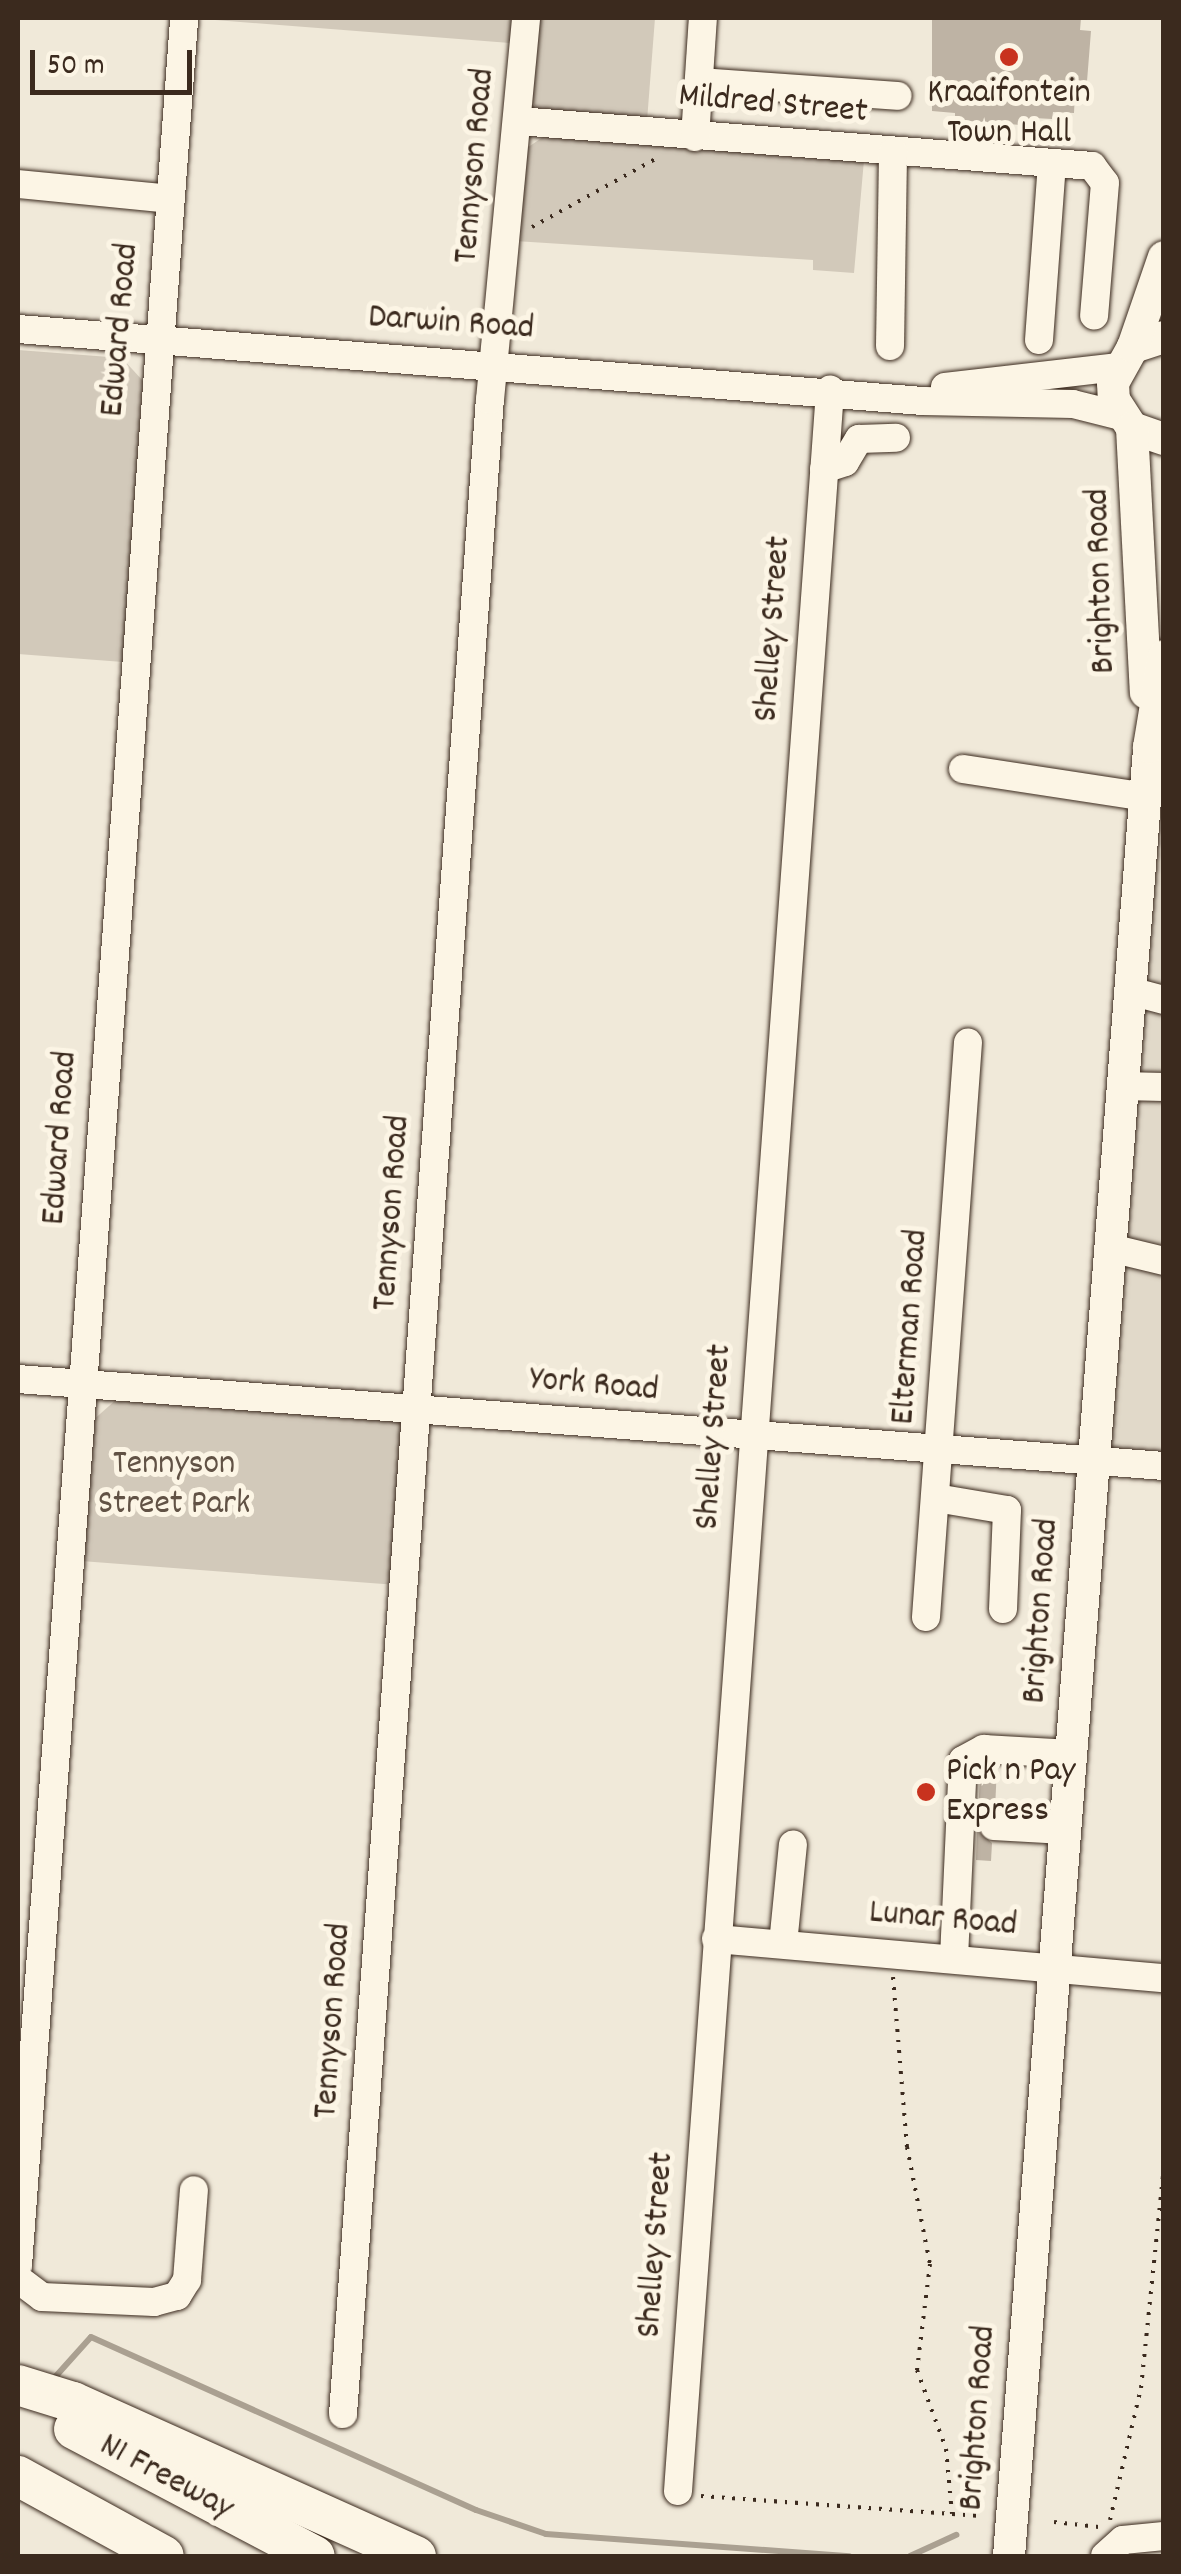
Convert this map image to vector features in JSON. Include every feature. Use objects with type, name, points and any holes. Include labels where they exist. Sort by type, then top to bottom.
[{"type":"highway","points":[[18,2385],[74,2402],[416,2556]]},
{"type":"highway","name":"N1 Freeway","points":[[18,2399],[315,2556]]},
{"type":"highway","name":"N1 Freeway","points":[[18,2476],[164,2556]]},
{"type":"highway","points":[[18,2504],[112,2556]]},
{"type":"main road","points":[[1138,350],[1164,257]]},
{"type":"main road","name":"Brighton Road","points":[[1138,350],[1113,383],[1126,422],[1154,742]]},
{"type":"main road","points":[[1126,422],[1164,439]]},
{"type":"main road","name":"Brighton Road","points":[[1009,2556],[1122,1086],[1130,991],[1151,868],[1145,798],[1164,656]]},
{"type":"street","name":"Edward Road","points":[[19,2277],[156,340],[184,18]]},
{"type":"street","name":"Tennyson Road","points":[[343,2414],[416,1409],[526,18]]},
{"type":"street","points":[[696,137],[704,18]]},
{"type":"street","points":[[698,82],[898,96]]},
{"type":"street","name":"Mildred Street","points":[[518,121],[1092,166],[1104,180],[1094,316]]},
{"type":"street","points":[[890,346],[893,152]]},
{"type":"street","points":[[1039,340],[1052,163]]},
{"type":"street","points":[[18,184],[170,198]]},
{"type":"street","name":"Darwin Road","points":[[18,330],[830,388],[923,401],[1073,404],[1126,422]]},
{"type":"street","name":"Darwin Road","points":[[880,393],[1138,350]]},
{"type":"street","name":"Shelley Street","points":[[678,2491],[830,388]]},
{"type":"street","points":[[824,469],[845,462],[858,439],[896,438]]},
{"type":"street","points":[[963,770],[1145,798]]},
{"type":"street","points":[[1130,991],[1164,1000]]},
{"type":"street","name":"Elterman Road","points":[[926,1616],[968,1043]]},
{"type":"street","points":[[1122,1086],[1164,1087]]},
{"type":"street","points":[[1110,1248],[1164,1261]]},
{"type":"street","name":"York Road","points":[[18,1379],[752,1438],[1164,1466]]},
{"type":"street","points":[[936,1498],[1007,1510],[1003,1608]]},
{"type":"street","points":[[954,1958],[960,1766],[972,1752],[1071,1754]]},
{"type":"street","points":[[994,1826],[1064,1830]]},
{"type":"street","points":[[783,1944],[793,1844]]},
{"type":"street","name":"Lunar Road","points":[[716,1939],[1164,1978]]},
{"type":"street","points":[[19,2277],[42,2297],[91,2302],[177,2296],[187,2280],[194,2190]]},
{"type":"street","points":[[1109,2552],[1134,2537],[1164,2536]]},
{"type":"path","points":[[509,234],[696,137]]},
{"type":"path","points":[[895,1952],[890,2006],[930,2264],[917,2370],[946,2449],[952,2514]]},
{"type":"path","points":[[1054,2522],[1108,2530],[1141,2388],[1164,2168]]},
{"type":"path","points":[[678,2491],[980,2516]]},
{"type":"shaded area","points":[[1163,670],[1163,1464],[1095,1459]]},
{"type":"green space","points":[[190,18],[513,18],[511,43]]},
{"type":"green space","points":[[532,18],[655,18],[647,121],[537,108],[528,97]]},
{"type":"green space","points":[[543,137],[864,160],[854,273],[813,270],[813,260],[515,241],[524,150]]},
{"type":"green space","points":[[18,350],[122,358],[143,381],[123,662],[18,654]]},
{"type":"green space","name":"Tennyson Street Park","points":[[118,1398],[396,1421],[402,1426],[397,1585],[81,1561],[91,1422]]},
{"type":"building","name":"Kraaifontein Town Hall","points":[[932,18],[1081,18],[1080,30],[1091,31],[1086,94],[1075,93],[1074,113],[1053,112],[1052,119],[1034,118],[1033,126],[955,120],[955,113],[932,111]]},
{"type":"building","points":[[997,1767],[995,1809],[978,1821],[980,1771]]},
{"type":"building","points":[[977,1830],[992,1843],[991,1861],[976,1860]]},
{"type":"waterway","points":[[56,2376],[91,2337],[476,2510],[546,2534],[849,2556]]},
{"type":"waterway","points":[[910,2556],[956,2535]]},
{"type":"place","name":"Kraaifontein Town Hall","points":[[1009,57]]},
{"type":"place","name":"Pick n Pay Express","points":[[926,1792]]}]
